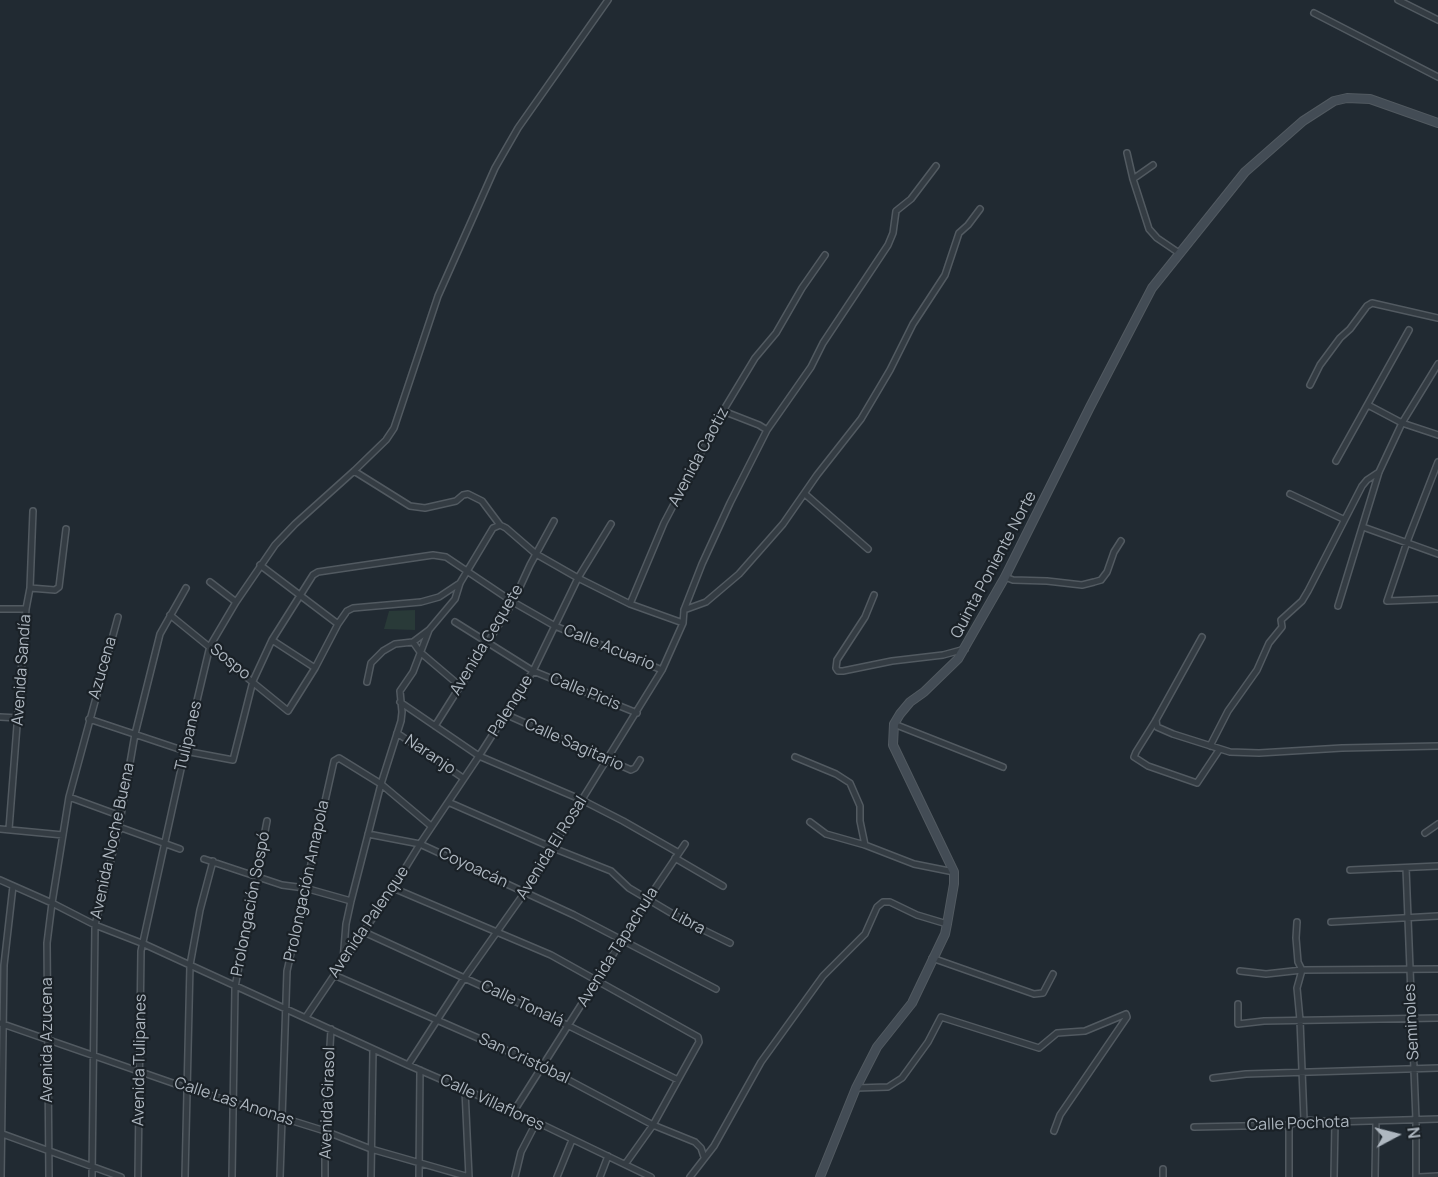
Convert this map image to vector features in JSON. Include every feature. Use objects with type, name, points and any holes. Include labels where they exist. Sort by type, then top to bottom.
[{"type":"street","name":"Tulipanes","points":[[144,944],[210,646],[236,602],[275,545],[386,440],[394,428],[438,296],[495,168],[518,128],[608,0]]},
{"type":"street","points":[[1398,0],[1438,20]]},
{"type":"street","points":[[1314,13],[1438,77]]},
{"type":"street","name":"Quinta Poniente Norte","points":[[894,724],[910,702],[943,675],[958,659],[1005,578],[1152,288],[1245,172],[1303,121],[1334,101],[1347,98],[1370,99],[1438,123]]},
{"type":"street","points":[[1127,153],[1132,179],[1152,233],[1179,253]]},
{"type":"street","points":[[1132,179],[1153,165]]},
{"type":"street","name":"Avenida El Rosal","points":[[408,1065],[465,977],[525,892],[637,713],[662,670],[683,623],[684,610],[730,503],[767,430],[811,367],[823,343],[888,245],[896,211],[911,199],[936,166]]},
{"type":"street","points":[[684,610],[706,602],[739,574],[783,524],[861,419],[890,370],[913,324],[945,275],[958,233],[968,225],[980,209]]},
{"type":"street","name":"Avenida Caotiz","points":[[630,604],[664,523],[723,411],[755,358],[776,333],[825,255]]},
{"type":"street","points":[[1310,385],[1320,365],[1340,338],[1372,303],[1438,318]]},
{"type":"street","points":[[1336,461],[1409,330]]},
{"type":"street","points":[[1338,606],[1379,472],[1402,423],[1438,364]]},
{"type":"street","points":[[1368,405],[1402,423],[1438,435]]},
{"type":"street","points":[[723,411],[767,430]]},
{"type":"street","points":[[1438,462],[1387,601],[1438,599]]},
{"type":"street","points":[[354,471],[410,506],[425,508],[456,501],[468,494],[482,501],[500,525],[536,554],[630,604],[683,623]]},
{"type":"street","points":[[1210,746],[1228,711],[1257,670],[1269,643],[1282,627],[1281,620],[1302,602],[1343,519],[1366,480],[1379,472]]},
{"type":"street","points":[[805,494],[868,549]]},
{"type":"street","points":[[1290,494],[1343,519]]},
{"type":"street","name":"Avenida Sandía","points":[[9,830],[26,609],[30,588],[33,511]]},
{"type":"street","name":"Avenida Cequete","points":[[435,726],[513,603],[554,521]]},
{"type":"street","name":"Palenque","points":[[431,826],[533,671],[578,578],[611,524]]},
{"type":"street","points":[[367,682],[371,663],[383,651],[395,644],[412,642],[429,630],[455,599],[460,583],[493,528],[500,525]]},
{"type":"street","points":[[1363,527],[1438,554]]},
{"type":"street","points":[[30,588],[55,590],[59,587],[66,529]]},
{"type":"street","points":[[1005,578],[1082,585],[1101,580],[1121,541]]},
{"type":"street","name":"Calle Acuario","points":[[185,751],[233,760],[253,681],[272,640],[313,575],[318,572],[422,556],[446,557],[513,603],[555,626],[662,670]]},
{"type":"street","points":[[260,565],[338,624]]},
{"type":"street","points":[[210,582],[236,602]]},
{"type":"street","points":[[272,640],[315,668],[347,611],[421,602],[439,597],[460,583]]},
{"type":"street","name":"Avenida Noche Buena","points":[[92,1177],[95,925],[119,827],[135,734],[160,634],[186,588]]},
{"type":"street","points":[[874,595],[865,617],[837,660],[838,671],[943,655],[964,649]]},
{"type":"street","points":[[0,609],[26,609]]},
{"type":"street","name":"Sospo","points":[[170,615],[288,711],[315,668]]},
{"type":"street","name":"Azucena","points":[[69,797],[118,617]]},
{"type":"street","name":"Calle Picis","points":[[455,622],[533,671],[637,713]]},
{"type":"street","points":[[343,961],[346,924],[351,902],[402,712],[400,691],[413,672],[429,630]]},
{"type":"street","points":[[1202,637],[1134,758],[1148,766],[1197,783],[1219,750]]},
{"type":"street","points":[[412,642],[420,652],[460,686]]},
{"type":"street","points":[[400,702],[479,756],[582,800],[623,821],[723,886]]},
{"type":"street","name":"Calle Sagitario","points":[[505,714],[633,770],[640,760]]},
{"type":"street","points":[[0,717],[19,718]]},
{"type":"street","points":[[89,719],[185,751]]},
{"type":"street","points":[[1156,720],[1157,727],[1219,750],[1252,753],[1438,746]]},
{"type":"street","points":[[820,1177],[856,1088],[877,1047],[912,1003],[945,934],[954,884],[954,872],[893,745],[894,724],[1003,766]]},
{"type":"street","name":"Naranjo","points":[[397,733],[464,778]]},
{"type":"street","points":[[795,757],[836,774],[850,783],[860,806],[860,821],[866,845]]},
{"type":"street","name":"Prolongación Amapola","points":[[279,1177],[287,971],[334,761],[339,758],[381,784]]},
{"type":"street","points":[[381,784],[431,826]]},
{"type":"street","points":[[69,797],[121,816]]},
{"type":"street","name":"Avenida Azucena","points":[[49,1177],[47,943],[69,797]]},
{"type":"street","points":[[448,802],[553,848]]},
{"type":"street","name":"Prolongación Sospó","points":[[232,1177],[236,987],[267,821]]},
{"type":"street","points":[[810,822],[826,834],[866,845],[914,864],[954,872]]},
{"type":"street","points":[[1425,833],[1438,824]]},
{"type":"street","name":"Avenida Palenque","points":[[306,1017],[393,888],[431,826]]},
{"type":"street","points":[[119,827],[180,849]]},
{"type":"street","points":[[0,829],[63,835]]},
{"type":"street","name":"Coyoacán","points":[[368,834],[420,844],[525,892],[716,989]]},
{"type":"street","name":"Avenida Tapachula","points":[[514,1111],[685,844]]},
{"type":"street","name":"Libra","points":[[553,848],[611,871],[629,888],[683,920],[730,943]]},
{"type":"street","points":[[204,859],[282,885],[305,888],[351,902]]},
{"type":"street","points":[[185,1177],[190,965],[200,910],[213,861]]},
{"type":"street","points":[[1350,870],[1438,866]]},
{"type":"street","name":"Seminoles","points":[[1406,868],[1418,1177]]},
{"type":"street","name":"Calle Villaflores","points":[[0,880],[95,925],[144,944],[514,1111],[651,1177]]},
{"type":"street","points":[[1,1177],[1,1023],[4,965],[13,886]]},
{"type":"street","points":[[393,888],[551,955],[698,1037],[699,1039],[653,1125],[626,1163]]},
{"type":"street","points":[[690,1177],[714,1146],[761,1062],[823,976],[866,934],[877,907],[883,902],[890,902],[917,915],[947,924]]},
{"type":"street","points":[[1331,922],[1438,916]]},
{"type":"street","points":[[1297,922],[1298,962],[1302,970],[1297,988],[1304,1120]]},
{"type":"street","name":"Calle Tonalá","points":[[364,932],[569,1026],[678,1080]]},
{"type":"street","name":"Avenida Tulipanes","points":[[138,1177],[141,951],[144,944]]},
{"type":"street","points":[[932,958],[1034,994],[1042,993],[1053,974]]},
{"type":"street","points":[[1240,971],[1266,974],[1302,970],[1438,969]]},
{"type":"street","name":"San Cristóbal","points":[[333,975],[542,1065],[653,1125],[695,1142],[701,1148],[704,1157]]},
{"type":"street","points":[[1238,1004],[1238,1023],[1438,1018]]},
{"type":"street","points":[[856,1088],[888,1087],[902,1078],[928,1042],[940,1017],[1039,1048],[1058,1033],[1085,1031],[1126,1014],[1127,1017],[1060,1115],[1054,1131]]},
{"type":"street","name":"Calle Las Anonas","points":[[1,1023],[187,1088],[326,1131],[371,1149],[469,1177]]},
{"type":"street","name":"Avenida Girasol","points":[[325,1177],[331,1029]]},
{"type":"street","points":[[371,1177],[374,1049]]},
{"type":"street","points":[[1213,1078],[1240,1074],[1438,1068]]},
{"type":"street","points":[[419,1177],[420,1070]]},
{"type":"street","points":[[465,1090],[469,1177]]},
{"type":"street","name":"Calle Pochota","points":[[1194,1127],[1289,1125],[1304,1120],[1335,1122],[1438,1119]]},
{"type":"street","points":[[1375,1177],[1376,1121]]},
{"type":"street","points":[[1334,1177],[1335,1122]]},
{"type":"street","points":[[515,1177],[521,1152],[536,1123]]},
{"type":"street","points":[[1289,1125],[1289,1177]]},
{"type":"street","points":[[1,1133],[121,1177]]},
{"type":"street","points":[[557,1177],[572,1140]]},
{"type":"street","points":[[600,1177],[608,1156]]},
{"type":"street","points":[[1163,1169],[1163,1177]]},
{"type":"street","points":[[1418,1177],[1438,1176]]},
{"type":"shaded area","points":[[415,610],[415,630],[384,629],[389,611]]}]
